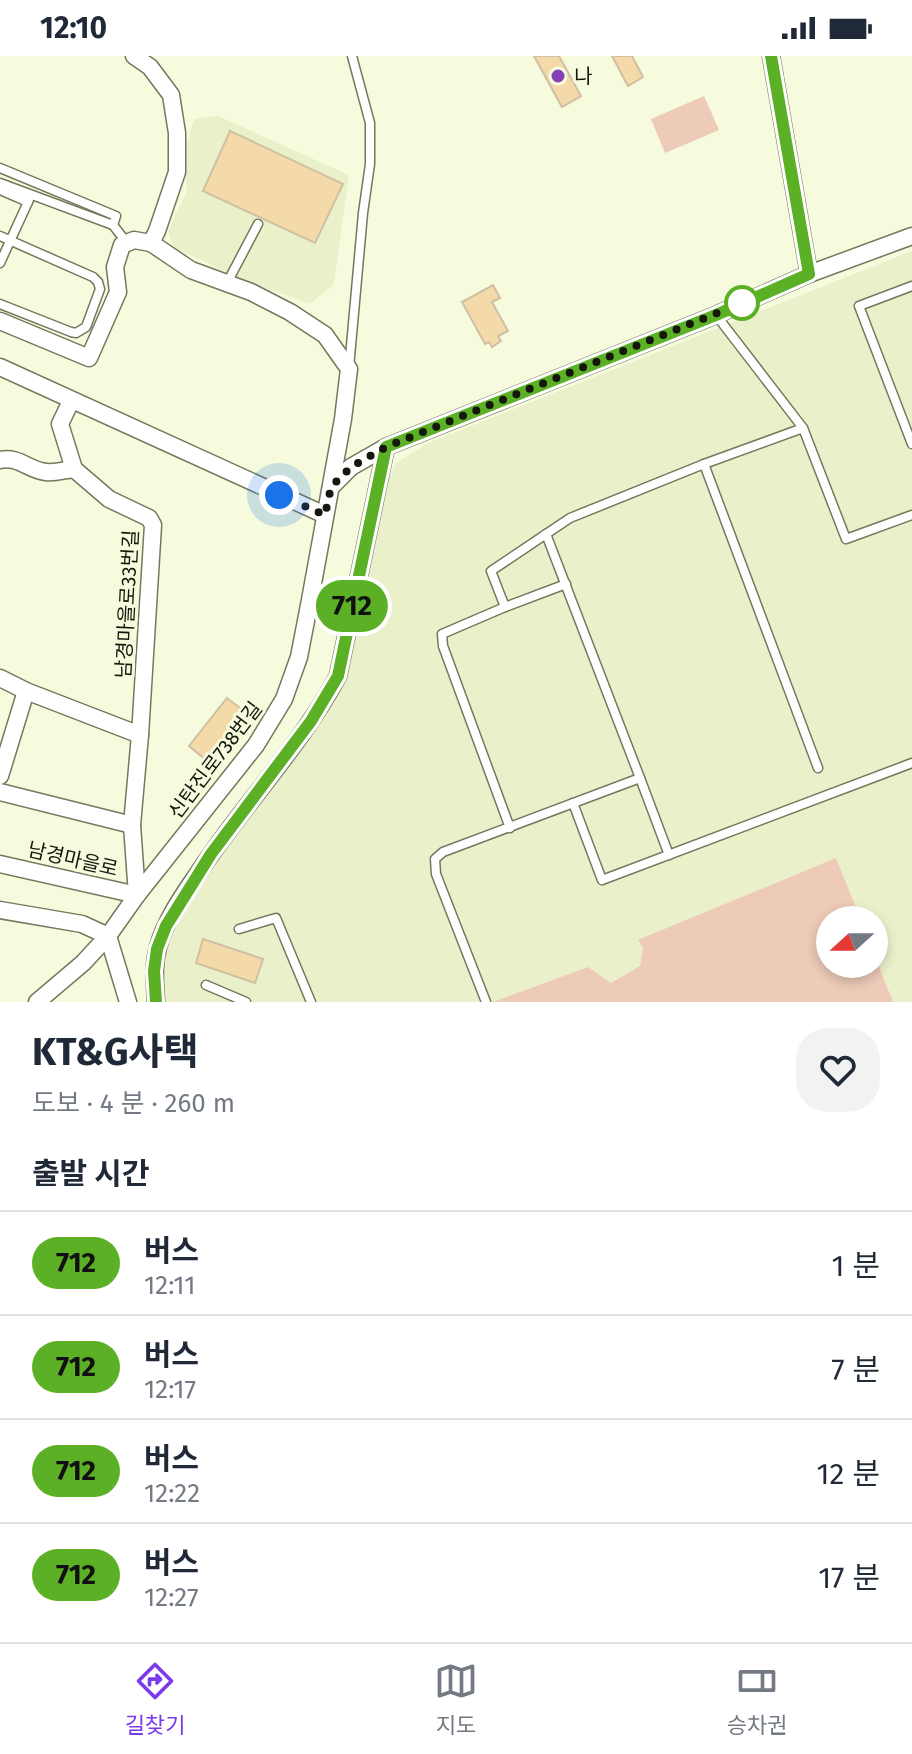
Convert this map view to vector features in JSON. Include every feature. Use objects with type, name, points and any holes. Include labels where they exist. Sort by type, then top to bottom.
[{"type":"street","points":[[134,56],[153,62],[171,95],[177,133],[177,172],[151,243]]},
{"type":"street","points":[[771,56],[809,274]]},
{"type":"street","points":[[331,487],[351,467],[386,447],[716,315],[809,274],[912,236]]},
{"type":"street","points":[[0,321],[89,358],[118,292],[115,267],[122,245],[134,240],[151,243],[191,270],[264,298],[290,312],[325,335],[349,369]]},
{"type":"street","points":[[0,367],[325,515]]},
{"type":"street","name":"신탄진로738번길","points":[[37,1002],[83,963],[108,936],[256,745],[284,699],[299,657],[320,553],[349,369]]},
{"type":"street","points":[[0,460],[9,458],[22,461],[47,472],[74,469],[60,424],[71,401]]},
{"type":"street","points":[[156,1002],[154,971],[157,949],[171,916],[211,854],[301,736],[338,676],[386,447]]},
{"type":"street","name":"남경마을로33번길","points":[[74,469],[109,499],[149,518],[153,525],[140,735]]},
{"type":"street","points":[[0,678],[140,735]]},
{"type":"street","points":[[0,776],[26,691]]},
{"type":"street","name":"신탄진로738번길","points":[[137,895],[132,825],[140,735]]},
{"type":"street","points":[[0,792],[132,825]]},
{"type":"street","name":"남경마을로","points":[[0,864],[137,895]]},
{"type":"street","points":[[0,910],[82,924],[108,936],[128,1002]]},
{"type":"lane","points":[[349,369],[370,164],[370,123],[352,56]]},
{"type":"lane","points":[[0,168],[116,216],[113,225]]},
{"type":"lane","points":[[0,183],[30,198]]},
{"type":"lane","points":[[0,190],[113,225],[127,243]]},
{"type":"lane","points":[[0,263],[30,198]]},
{"type":"lane","points":[[227,283],[258,224]]},
{"type":"lane","points":[[0,236],[93,277],[100,289],[86,327],[76,333],[0,304]]},
{"type":"lane","points":[[912,286],[859,306],[912,444]]},
{"type":"lane","points":[[716,315],[803,428],[846,539],[912,515]]},
{"type":"lane","points":[[505,607],[491,571],[570,518],[803,428]]},
{"type":"lane","points":[[704,464],[818,768]]},
{"type":"lane","points":[[546,534],[669,855]]},
{"type":"lane","points":[[510,828],[443,646],[442,634],[566,584]]},
{"type":"lane","points":[[573,803],[602,880],[912,763]]},
{"type":"lane","points":[[486,1002],[436,874],[435,859],[443,852],[640,778]]},
{"type":"lane","points":[[239,929],[276,918],[311,1002]]},
{"type":"lane","points":[[206,985],[246,1002]]},
{"type":"shaded area","points":[[704,96],[719,130],[665,153],[651,119]]},
{"type":"shaded area","points":[[218,116],[349,175],[334,284],[310,304],[241,279],[173,247],[168,231],[187,191],[183,157],[194,119]]},
{"type":"shaded area","points":[[912,251],[912,1002],[163,1002],[159,949],[190,891],[332,704],[349,666],[385,489],[395,464],[428,443]]},
{"type":"shaded area","points":[[836,858],[855,906],[816,906],[816,978],[884,978],[893,1002],[493,1002],[588,967],[611,983],[640,966],[643,948],[638,940]]},
{"type":"building","name":"나","points":[[534,56],[559,56],[581,96],[562,107]]},
{"type":"building","points":[[612,56],[632,56],[643,77],[628,86]]},
{"type":"building","points":[[230,131],[343,184],[315,243],[203,191]]},
{"type":"building","points":[[493,285],[500,298],[492,302],[508,331],[498,336],[501,341],[492,347],[489,342],[485,344],[462,302]]},
{"type":"building","points":[[227,698],[245,712],[206,760],[189,746]]},
{"type":"building","points":[[203,939],[263,959],[255,983],[196,963]]},
{"type":"bus line","name":"712","points":[[156,1002],[154,971],[157,949],[166,926],[211,854],[301,736],[338,676],[386,447],[716,315],[809,274],[771,56]]},
{"type":"place","name":"나","points":[[558,76]]},
{"type":"route","points":[[279,495],[325,515],[331,487],[351,467],[386,447],[742,303]]}]
